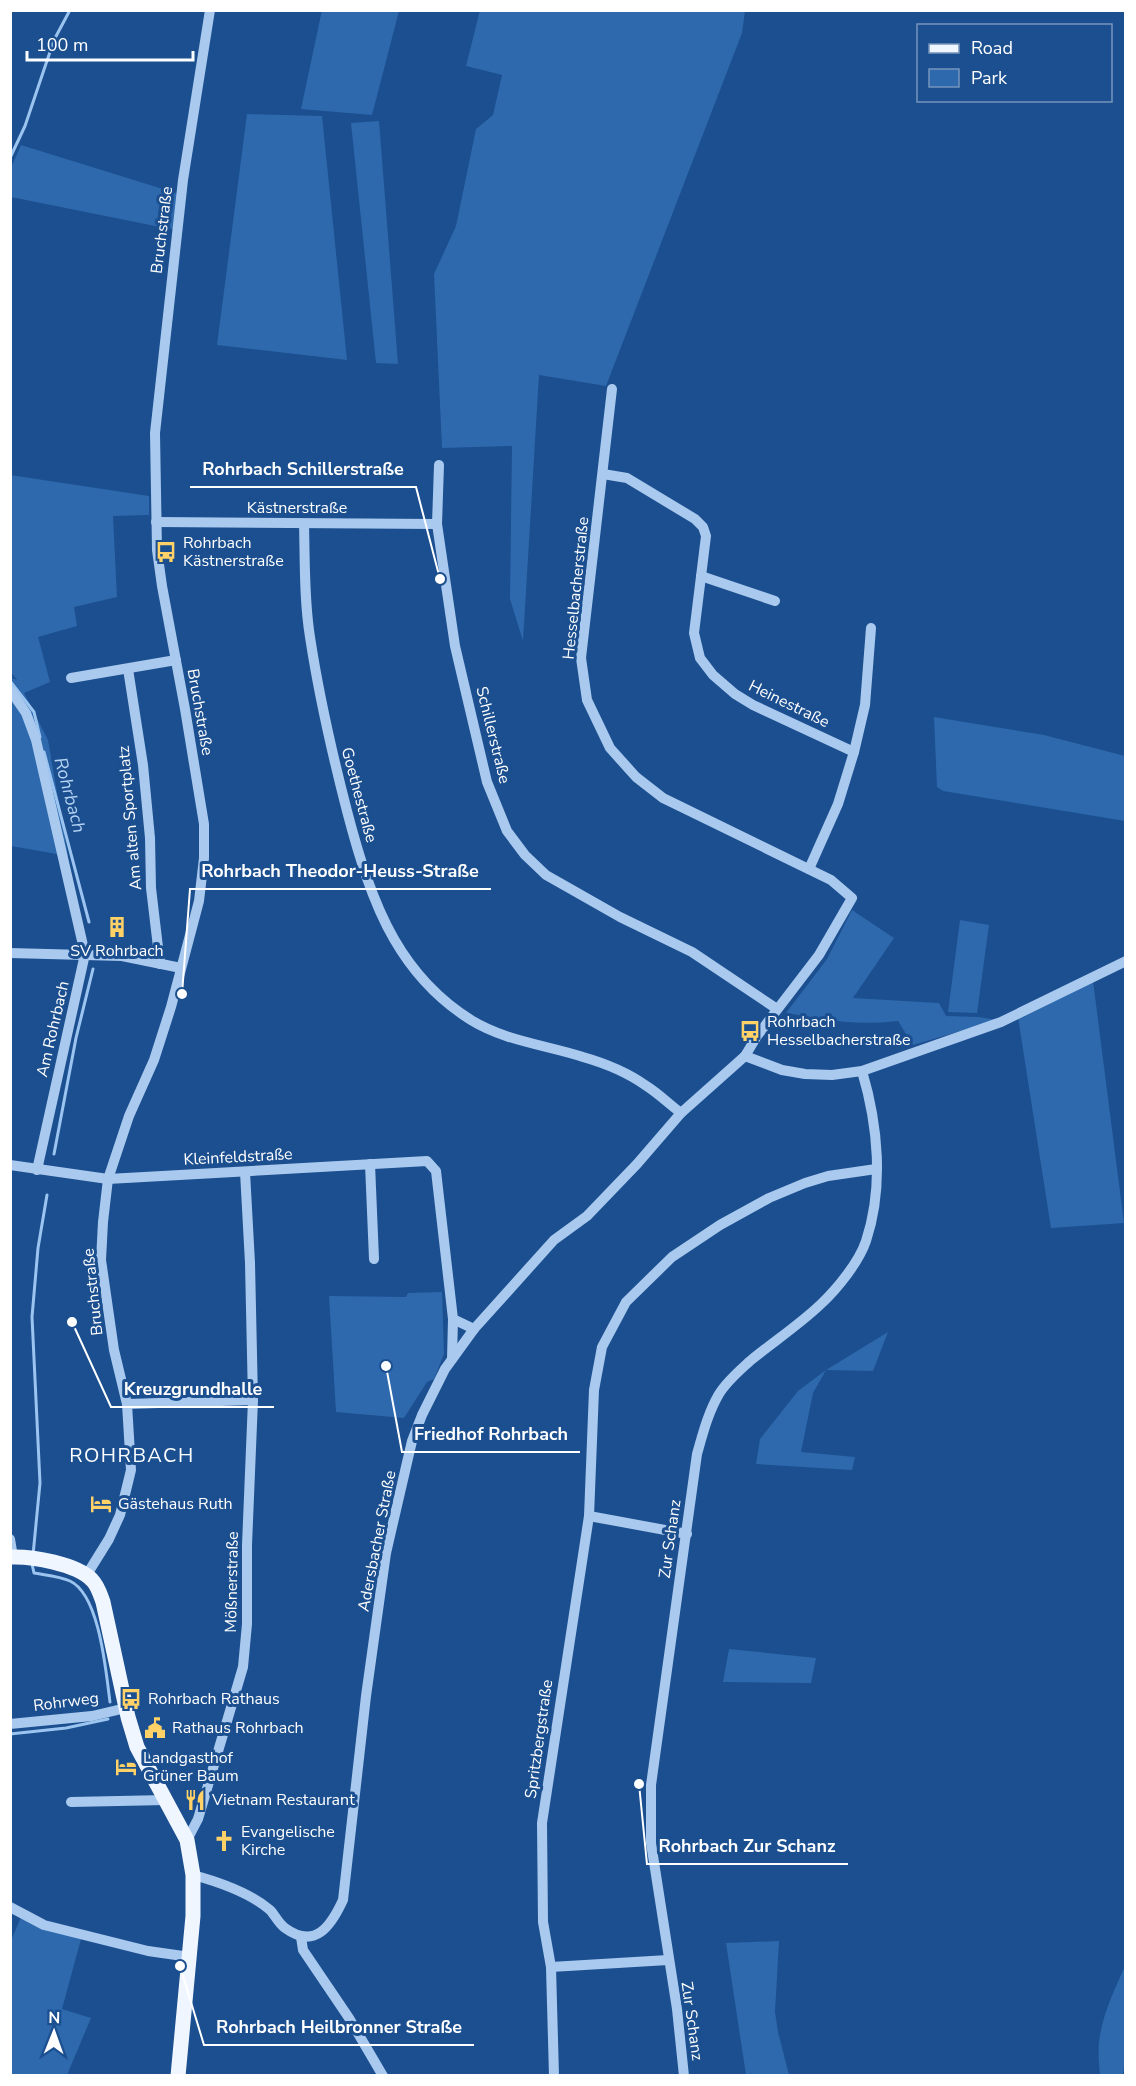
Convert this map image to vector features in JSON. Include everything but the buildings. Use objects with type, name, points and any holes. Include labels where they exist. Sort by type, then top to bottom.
[{"type":"main road","points":[[23,1558],[73,1569],[86,1576],[98,1588],[137,1747],[187,1840],[194,1875],[193,1916],[178,2076]]},
{"type":"street","name":"Bruchstraße","points":[[86,1576],[109,1539],[120,1515],[131,1470],[126,1404],[114,1350],[101,1260],[108,1179],[129,1116],[154,1060],[171,1007],[199,901],[204,858],[204,824],[162,586],[156,522],[155,433],[183,180],[210,10]]},
{"type":"street","name":"Hesselbacherstraße","points":[[612,390],[584,619],[581,658],[587,700],[610,748],[636,777],[663,798],[831,880],[852,898]]},
{"type":"street","name":"Schillerstraße","points":[[439,465],[437,524],[455,646],[487,782],[507,831],[525,855],[546,876],[620,917],[692,952],[777,1009]]},
{"type":"street","name":"Heinestraße","points":[[603,474],[627,478],[695,519],[703,527],[706,536],[694,633],[700,658],[713,675],[730,691],[753,705],[854,752]]},
{"type":"street","name":"Kästnerstraße","points":[[156,522],[437,524]]},
{"type":"street","name":"Goethestraße","points":[[304,524],[310,636],[332,754],[358,849],[383,918],[394,939],[415,971],[443,1001],[473,1022],[514,1039],[585,1057],[606,1066],[645,1085],[681,1113]]},
{"type":"street","points":[[701,576],[775,601]]},
{"type":"street","points":[[809,869],[838,804],[854,752],[865,705],[871,628]]},
{"type":"street","points":[[71,678],[176,660]]},
{"type":"street","name":"Am alten Sportplatz","points":[[128,669],[144,776],[150,838],[151,888],[160,964]]},
{"type":"street","name":"Am Rohrbach","points":[[10,690],[26,713],[36,740],[84,954],[37,1170]]},
{"type":"street","name":"Adersbacher Straße","points":[[301,1937],[319,1934],[333,1921],[343,1900],[366,1696],[386,1553],[412,1441],[422,1415],[452,1359],[474,1329],[554,1240],[587,1216],[637,1164],[681,1113],[745,1056],[777,1009],[819,955],[852,898]]},
{"type":"street","points":[[10,953],[122,956],[181,968]]},
{"type":"street","points":[[745,1056],[782,1070],[805,1074],[832,1075],[862,1071],[1001,1022],[1125,961]]},
{"type":"street","name":"Zur Schanz","points":[[684,2076],[677,2009],[651,1843],[651,1785],[697,1454],[707,1419],[720,1392],[732,1377],[820,1305],[842,1283],[865,1243],[874,1200],[876,1133],[862,1071]]},
{"type":"street","name":"Kleinfeldstraße","points":[[10,1165],[108,1179],[427,1161],[436,1171],[453,1319],[452,1359]]},
{"type":"street","points":[[370,1164],[374,1259]]},
{"type":"street","name":"Spritzbergstraße","points":[[554,2076],[550,1967],[543,1922],[542,1823],[589,1516],[594,1390],[602,1347],[626,1302],[672,1257],[742,1212],[769,1198],[816,1179],[876,1169]]},
{"type":"street","name":"Mößnerstraße","points":[[187,1840],[198,1820],[243,1667],[247,1624],[247,1545],[253,1400],[250,1263],[245,1172]]},
{"type":"street","points":[[453,1319],[474,1329]]},
{"type":"street","points":[[126,1404],[253,1400]]},
{"type":"street","points":[[589,1516],[687,1534]]},
{"type":"street","points":[[10,1539],[23,1558]]},
{"type":"street","name":"Rohrweg","points":[[10,1724],[92,1716],[126,1708]]},
{"type":"street","points":[[70,1802],[166,1800]]},
{"type":"street","points":[[194,1875],[218,1882],[246,1895],[270,1910],[283,1927],[301,1937],[303,1950],[349,2018],[383,2076]]},
{"type":"street","points":[[10,1907],[44,1925],[148,1951],[190,1958]]},
{"type":"street","points":[[550,1967],[668,1959]]},
{"type":"green space","points":[[322,10],[399,11],[372,115],[301,109]]},
{"type":"green space","points":[[480,10],[745,11],[742,33],[606,386],[539,375],[523,641],[510,599],[512,446],[442,448],[434,274],[456,226],[476,129],[493,115],[502,75],[466,66]]},
{"type":"green space","points":[[247,114],[322,116],[347,360],[217,345]]},
{"type":"green space","points":[[379,121],[398,364],[376,363],[351,123]]},
{"type":"green space","points":[[21,145],[179,194],[175,230],[11,197],[10,170]]},
{"type":"green space","points":[[10,475],[149,496],[149,515],[113,516],[117,597],[74,607],[77,626],[38,637],[50,682],[24,693],[48,740],[68,856],[11,846],[11,678],[17,680],[10,671]]},
{"type":"green space","points":[[934,717],[1044,735],[1125,756],[1125,821],[943,791],[937,787]]},
{"type":"green space","points":[[852,910],[894,938],[853,998],[939,1003],[946,1016],[998,1020],[913,1045],[898,1021],[855,1023],[786,1013],[827,959]]},
{"type":"green space","points":[[960,920],[989,925],[977,1013],[948,1012]]},
{"type":"green space","points":[[1092,973],[1124,1223],[1051,1228],[1017,1011]]},
{"type":"green space","points":[[442,1292],[444,1354],[434,1379],[427,1382],[404,1418],[336,1412],[329,1296],[406,1297],[408,1293]]},
{"type":"green space","points":[[888,1332],[873,1371],[826,1370]]},
{"type":"green space","points":[[826,1370],[813,1393],[801,1452],[855,1457],[852,1470],[756,1464],[760,1439],[798,1391]]},
{"type":"green space","points":[[729,1649],[816,1658],[811,1683],[723,1682]]},
{"type":"green space","points":[[21,1917],[81,1939],[62,2009],[91,2018],[67,2075],[11,2075],[10,1943]]},
{"type":"green space","points":[[779,1941],[775,2012],[789,2075],[746,2075],[726,1943]]},
{"type":"green space","points":[[1125,1966],[1126,2047],[1123,2075],[1100,2075],[1099,2042],[1103,2022]]},
{"type":"waterway","name":"Rohrbach","points":[[10,158],[25,126],[54,40],[70,10]]},
{"type":"waterway","name":"Rohrbach","points":[[10,681],[34,712],[40,737]]},
{"type":"waterway","name":"Rohrbach","points":[[44,752],[89,922]]},
{"type":"waterway","name":"Rohrbach","points":[[54,1154],[76,1038],[93,969]]},
{"type":"waterway","name":"Rohrbach","points":[[33,1555],[40,1483],[32,1317],[38,1248],[47,1195]]},
{"type":"waterway","name":"Rohrbach","points":[[32,1564],[34,1573],[70,1581],[80,1589],[88,1602],[100,1636],[110,1702]]},
{"type":"waterway","name":"Rohrbach","points":[[10,1734],[66,1728],[108,1719]]},
{"type":"place","name":"Rohrbach Kästnerstraße","points":[[166,552]]},
{"type":"place","name":"Rohrbach Schillerstraße","points":[[440,579]]},
{"type":"place","name":"SV Rohrbach","points":[[117,927]]},
{"type":"place","name":"Rohrbach Theodor-Heuss-Straße","points":[[182,994]]},
{"type":"place","name":"Rohrbach Hesselbacherstraße","points":[[750,1031]]},
{"type":"place","name":"Kreuzgrundhalle","points":[[72,1322]]},
{"type":"place","name":"Friedhof Rohrbach","points":[[386,1366]]},
{"type":"place","name":"Gästehaus Ruth","points":[[101,1504]]},
{"type":"place","name":"Rohrbach Rathaus","points":[[131,1699]]},
{"type":"place","name":"Rathaus Rohrbach","points":[[155,1728]]},
{"type":"place","name":"Landgasthof Grüner Baum","points":[[126,1767]]},
{"type":"place","name":"Rohrbach Zur Schanz","points":[[639,1784]]},
{"type":"place","name":"Vietnam Restaurant","points":[[195,1800]]},
{"type":"place","name":"Evangelische Kirche","points":[[224,1841]]},
{"type":"place","name":"Rohrbach Heilbronner Straße","points":[[180,1966]]},
{"type":"district","name":"ROHRBACH","points":[[132,1455]]}]
